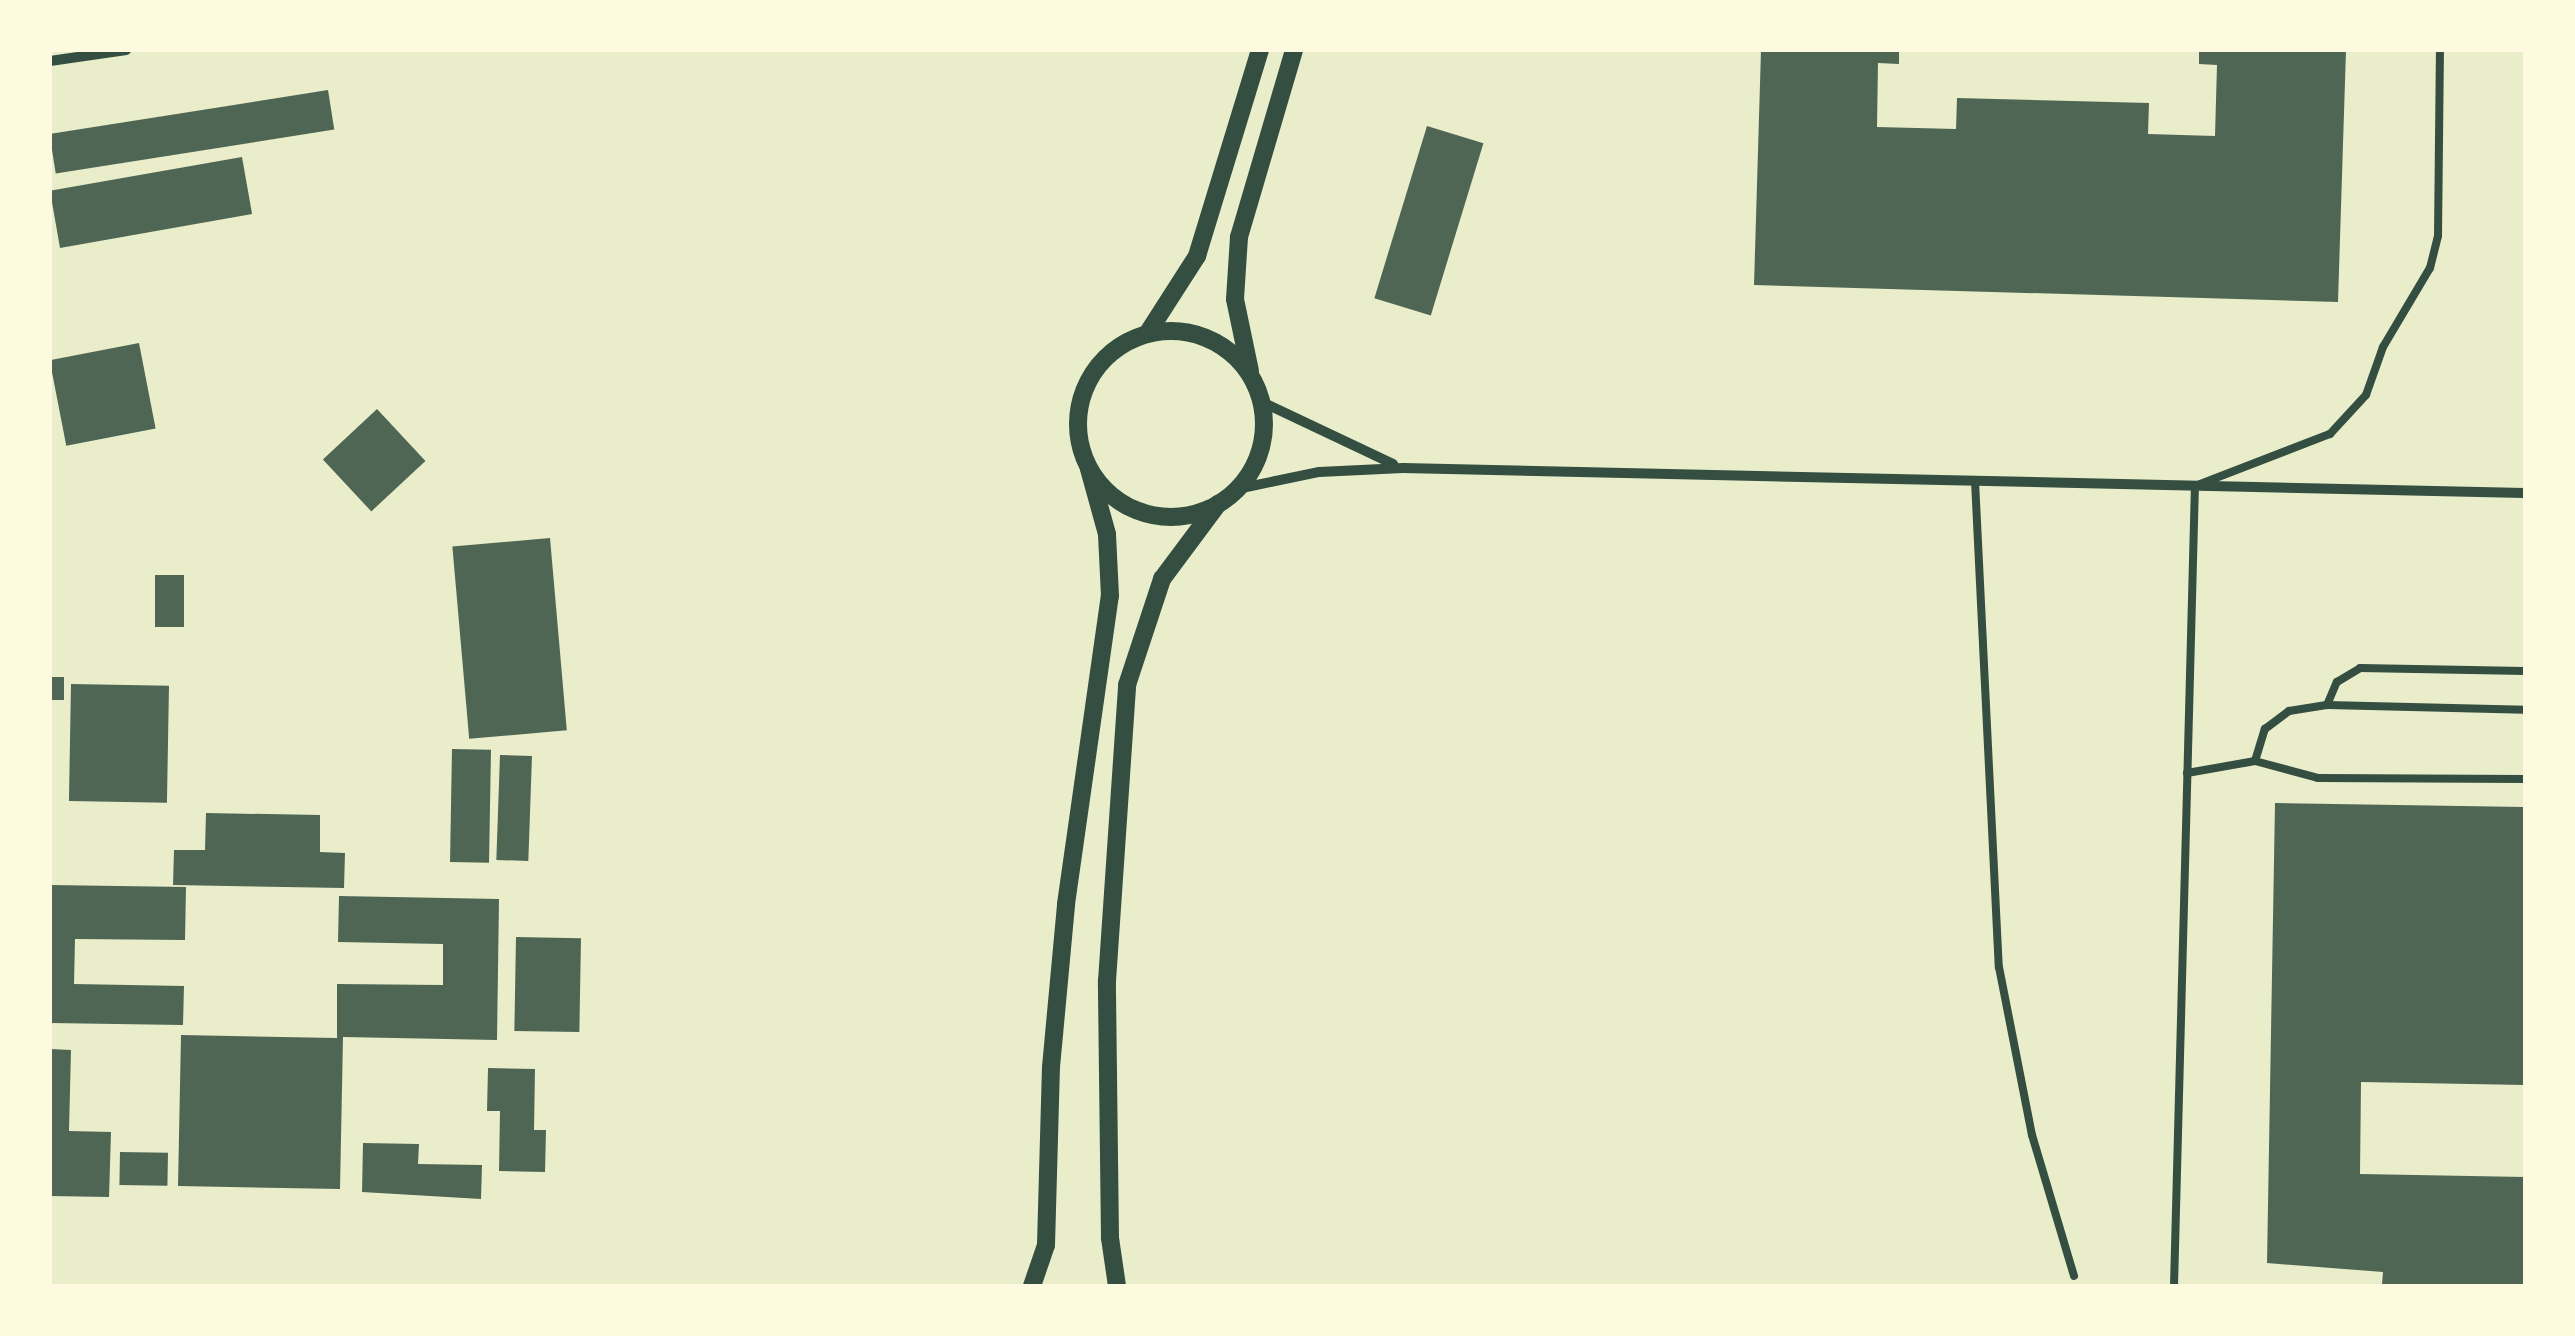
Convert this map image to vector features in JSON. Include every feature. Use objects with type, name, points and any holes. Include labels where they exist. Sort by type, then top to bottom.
[{"type":"street","points":[[50,61],[126,50]]},
{"type":"street","points":[[1032,1286],[1046,1246],[1051,1066],[1064,920],[1110,596],[1107,534],[1078,423],[1090,377],[1115,351],[1146,334],[1196,256],[1260,50]]},
{"type":"street","points":[[1089,469],[1114,496],[1146,513],[1195,513],[1218,504],[1237,490],[1255,464],[1264,434],[1262,402],[1251,376],[1235,299],[1238,236],[1294,50]]},
{"type":"street","points":[[1146,334],[1194,334],[1236,357],[1251,376]]},
{"type":"street","points":[[1262,402],[1404,468]]},
{"type":"street","points":[[1237,490],[1319,472],[1404,468],[2525,493]]},
{"type":"street","points":[[1117,1286],[1110,1238],[1107,980],[1127,685],[1162,579],[1218,504]]},
{"type":"lane","points":[[2174,1286],[2194,486],[2330,434],[2366,395],[2384,347],[2430,268],[2438,236],[2440,50]]},
{"type":"lane","points":[[1975,481],[1999,967],[2032,1135],[2074,1276]]},
{"type":"lane","points":[[2327,705],[2337,682],[2360,668],[2525,671]]},
{"type":"lane","points":[[2255,761],[2265,730],[2289,711],[2327,705],[2525,710]]},
{"type":"lane","points":[[2187,772],[2255,761],[2318,778],[2525,779]]},
{"type":"building","points":[[1761,50],[1899,50],[1899,64],[1878,63],[1877,127],[1956,129],[1957,98],[2149,103],[2148,134],[2215,136],[2217,65],[2199,64],[2199,50],[2346,50],[2338,302],[1754,285]]},
{"type":"building","points":[[328,90],[334,130],[56,174],[50,134]]},
{"type":"building","points":[[1427,126],[1483,143],[1431,315],[1374,298]]},
{"type":"building","points":[[242,157],[252,214],[60,248],[50,191]]},
{"type":"building","points":[[139,343],[156,428],[66,446],[50,360]]},
{"type":"building","points":[[377,409],[425,461],[371,511],[323,459]]},
{"type":"building","points":[[550,538],[567,730],[469,739],[452,547]]},
{"type":"building","points":[[155,575],[184,575],[184,627],[155,627]]},
{"type":"building","points":[[50,677],[64,677],[64,700],[50,700]]},
{"type":"building","points":[[71,684],[169,686],[167,803],[69,801]]},
{"type":"building","points":[[452,749],[491,750],[489,863],[450,862]]},
{"type":"building","points":[[500,755],[532,756],[528,861],[496,860]]},
{"type":"building","points":[[2275,803],[2524,807],[2525,1085],[2361,1082],[2360,1174],[2525,1177],[2525,1286],[2395,1286],[2382,1284],[2383,1272],[2267,1263]]},
{"type":"building","points":[[206,813],[320,815],[320,852],[345,853],[344,888],[173,885],[174,850],[205,850]]},
{"type":"building","points":[[50,885],[186,887],[185,940],[75,939],[74,984],[184,986],[183,1025],[50,1023]]},
{"type":"building","points":[[339,896],[499,899],[497,1040],[343,1037],[340,1189],[178,1186],[181,1035],[337,1038],[337,984],[443,985],[443,944],[338,942]]},
{"type":"building","points":[[516,937],[581,938],[579,1032],[514,1031]]},
{"type":"building","points":[[50,1049],[71,1050],[69,1131],[111,1132],[109,1197],[50,1196]]},
{"type":"building","points":[[488,1068],[535,1069],[534,1130],[546,1130],[545,1172],[499,1171],[500,1111],[487,1111]]},
{"type":"building","points":[[363,1143],[419,1144],[418,1164],[482,1165],[481,1199],[362,1192]]},
{"type":"building","points":[[120,1152],[168,1153],[167,1186],[119,1185]]}]
